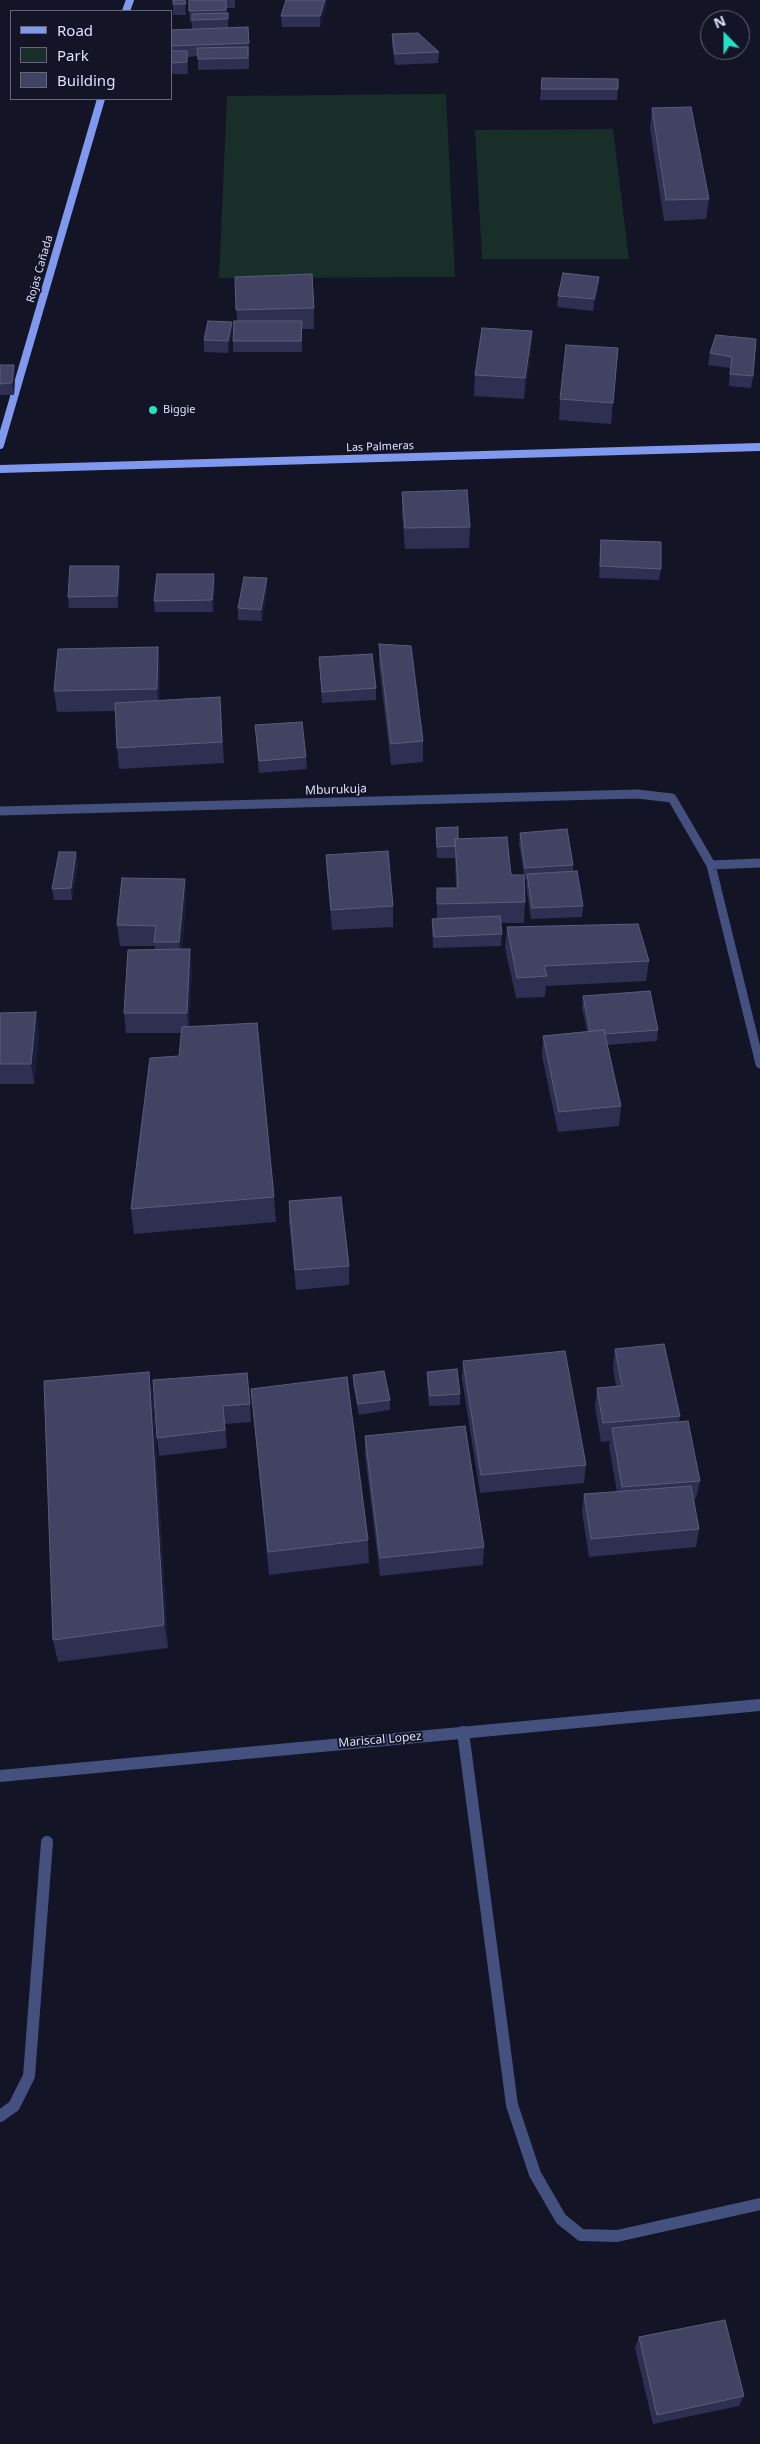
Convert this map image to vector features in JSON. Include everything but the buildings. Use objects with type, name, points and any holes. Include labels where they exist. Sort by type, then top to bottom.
[{"type":"street","name":"Rojas Cañada","points":[[0,445],[101,100]]},
{"type":"street","name":"Las Palmeras","points":[[0,469],[760,447]]},
{"type":"street","name":"Mburukuja","points":[[0,811],[637,794],[672,798],[711,865]]},
{"type":"street","points":[[760,863],[711,865],[760,1064]]},
{"type":"street","name":"Mariscal Lopez","points":[[0,1776],[760,1705]]},
{"type":"street","points":[[463,1732],[512,2105],[535,2174],[560,2219],[581,2235],[616,2236],[760,2204]]},
{"type":"street","points":[[0,2116],[14,2106],[29,2076],[47,1842]]},
{"type":"green space","points":[[446,94],[455,277],[219,278],[227,96]]},
{"type":"green space","points":[[613,129],[629,259],[482,259],[475,130]]},
{"type":"place","name":"Biggie","points":[[153,410]]}]
